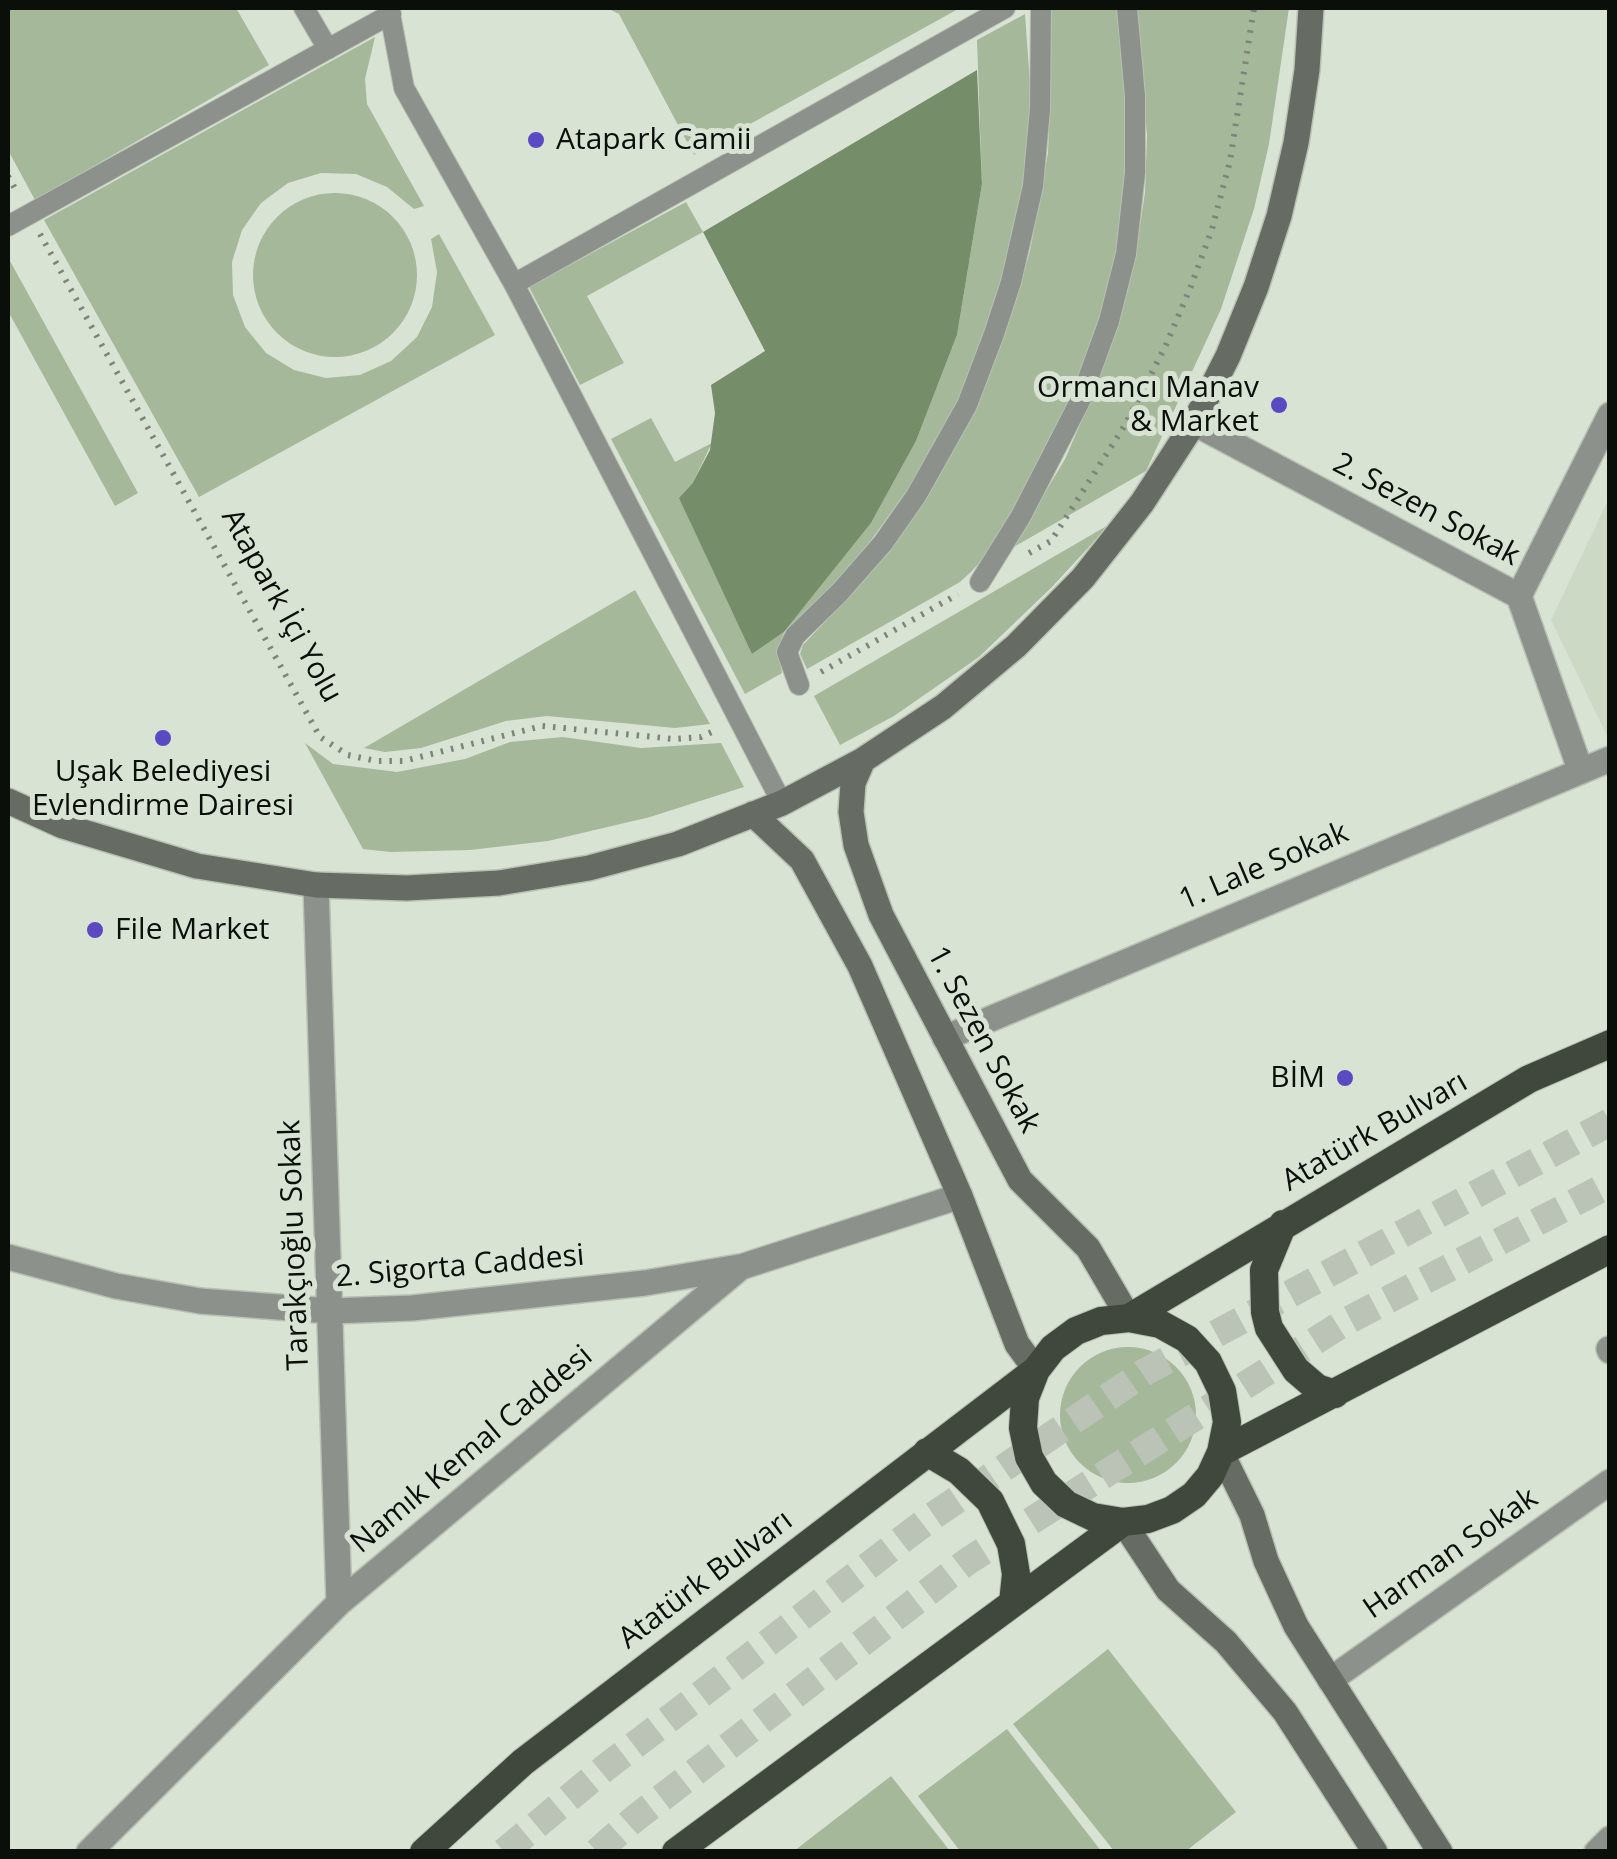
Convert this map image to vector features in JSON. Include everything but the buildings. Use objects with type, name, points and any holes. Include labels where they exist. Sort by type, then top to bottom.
[{"type":"highway","name":"Atatürk Bulvarı","points":[[424,1852],[523,1762],[1036,1370],[1053,1348],[1076,1331],[1101,1321],[1129,1318],[1529,1079],[1610,1044]]},
{"type":"highway","points":[[1283,1224],[1264,1270],[1264,1312],[1269,1328],[1296,1370],[1317,1388],[1334,1394]]},
{"type":"highway","points":[[1221,1452],[1610,1249]]},
{"type":"highway","points":[[1036,1370],[1025,1398],[1023,1428],[1029,1457],[1044,1483],[1066,1504],[1092,1517],[1122,1522],[1160,1515],[1194,1496],[1210,1476],[1221,1452],[1227,1422],[1222,1390],[1208,1362],[1187,1339],[1160,1324],[1129,1318]]},
{"type":"highway","points":[[927,1452],[959,1471],[990,1501],[1011,1544],[1016,1574],[1013,1603]]},
{"type":"highway","points":[[676,1852],[1122,1522]]},
{"type":"main road","points":[[8,802],[63,826],[197,866],[316,885],[407,888],[499,883],[589,868],[678,844],[782,803],[863,760],[942,707],[1016,646],[1056,606],[1142,503],[1194,422],[1228,356],[1279,216],[1308,70],[1311,8]]},
{"type":"main road","name":"1. Sezen Sokak","points":[[863,760],[853,783],[851,812],[856,845],[881,915],[1020,1180],[1088,1248],[1129,1318]]},
{"type":"main road","points":[[754,814],[802,860],[860,966],[960,1196],[1017,1344],[1036,1370]]},
{"type":"main road","points":[[1221,1452],[1252,1515],[1266,1561],[1296,1626],[1440,1852]]},
{"type":"main road","points":[[1122,1522],[1168,1590],[1226,1642],[1285,1712],[1375,1852]]},
{"type":"street","points":[[304,8],[328,49]]},
{"type":"street","points":[[514,284],[1005,8]]},
{"type":"street","points":[[799,685],[788,652],[795,636],[884,543],[916,496],[967,405],[989,347],[1011,282],[1033,186],[1040,110],[1040,8]]},
{"type":"street","points":[[980,582],[1021,516],[1080,401],[1126,254],[1135,172],[1135,96],[1127,8]]},
{"type":"street","points":[[8,226],[390,11],[404,88],[514,284],[782,803]]},
{"type":"street","points":[[1519,596],[1610,415]]},
{"type":"street","name":"2. Sezen Sokak","points":[[1194,422],[1519,596],[1580,769]]},
{"type":"street","name":"1. Lale Sokak","points":[[945,1038],[1610,759]]},
{"type":"street","name":"Tarakçıoğlu Sokak","points":[[316,885],[339,1603]]},
{"type":"street","name":"Namık Kemal Caddesi","points":[[89,1852],[339,1603],[741,1267],[960,1196]]},
{"type":"street","name":"2. Sigorta Caddesi","points":[[8,1257],[116,1286],[200,1301],[330,1311],[451,1304],[645,1283],[741,1267]]},
{"type":"street","name":"Harman Sokak","points":[[1330,1680],[1610,1482]]},
{"type":"street","points":[[1597,1852],[1610,1840]]},
{"type":"path","points":[[1023,557],[1052,541],[1125,425],[1166,345],[1212,229],[1230,161],[1254,8]]},
{"type":"path","name":"Atapark İçi Yolu","points":[[8,176],[320,737],[348,755],[404,761],[542,726],[674,739],[700,737],[740,719]]},
{"type":"path","points":[[799,685],[980,582]]},
{"type":"shaded area","points":[[8,8],[236,8],[269,65],[35,200],[8,150]]},
{"type":"shaded area","points":[[607,8],[960,8],[694,155],[619,14]]},
{"type":"shaded area","points":[[1045,8],[1118,8],[1129,111],[1123,219],[1113,274],[1084,372],[1053,443],[989,552],[972,571],[960,582],[807,669],[800,654],[803,645],[858,587],[1004,334],[1030,251],[1048,153],[1051,69]]},
{"type":"shaded area","points":[[1136,8],[1289,8],[1269,144],[1254,209],[1221,309],[1146,471],[1012,548],[1065,459],[1089,404],[1138,239],[1147,135]]},
{"type":"shaded area","points":[[1025,14],[1031,98],[1023,193],[1014,236],[977,356],[949,422],[919,474],[853,565],[784,632],[871,523],[916,441],[957,335],[982,184],[977,40]]},
{"type":"shaded area","points":[[375,37],[365,79],[367,104],[424,206],[414,209],[387,187],[356,174],[321,173],[288,183],[261,203],[242,230],[232,262],[233,295],[245,327],[266,353],[294,370],[326,378],[360,375],[391,361],[417,337],[432,307],[437,272],[431,239],[439,234],[495,335],[199,497],[44,220]]},
{"type":"shaded area","points":[[977,70],[982,184],[957,335],[916,441],[871,523],[784,632],[752,654],[679,498],[692,484],[710,450],[715,413],[711,385],[765,351],[703,232]]},
{"type":"shaded area","points":[[335,193],[366,199],[393,217],[411,244],[417,275],[411,306],[393,333],[366,351],[335,357],[304,351],[277,333],[259,306],[253,275],[259,244],[277,217],[304,199]]},
{"type":"shaded area","points":[[686,202],[703,232],[587,296],[624,363],[580,385],[529,287]]},
{"type":"shaded area","points":[[10,261],[138,493],[115,506],[8,311]]},
{"type":"shaded area","points":[[651,418],[675,462],[712,443],[692,484],[752,654],[784,632],[779,654],[782,673],[745,694],[611,439]]},
{"type":"shaded area","points":[[1609,498],[1610,740],[1551,620]]},
{"type":"shaded area","points":[[1110,524],[979,657],[894,716],[840,745],[814,696]]},
{"type":"shaded area","points":[[635,590],[710,724],[675,728],[547,716],[506,721],[421,748],[385,752],[364,748]]},
{"type":"shaded area","points":[[563,737],[641,748],[721,743],[744,787],[650,817],[548,841],[470,850],[390,852],[363,849],[305,743],[333,764],[397,772],[465,759],[510,742]]},
{"type":"shaded area","points":[[1128,1347],[1154,1352],[1176,1367],[1191,1389],[1196,1415],[1191,1441],[1176,1463],[1154,1478],[1128,1483],[1102,1478],[1080,1463],[1065,1441],[1060,1415],[1065,1389],[1080,1367],[1102,1352]]},
{"type":"shaded area","points":[[1108,1649],[1236,1812],[1186,1851],[1114,1851],[1013,1724]]},
{"type":"shaded area","points":[[1007,1729],[1101,1851],[960,1851],[918,1796]]},
{"type":"shaded area","points":[[891,1776],[950,1851],[794,1851]]},
{"type":"tunnel","points":[[504,1852],[605,1768],[933,1516],[1145,1372],[1610,1122]]},
{"type":"tunnel","points":[[597,1852],[968,1561],[1345,1322],[1610,1184]]},
{"type":"place","name":"Atapark Camii","points":[[536,140]]},
{"type":"place","name":"Ormancı Manav & Market","points":[[1279,405]]},
{"type":"place","name":"Uşak Belediyesi Evlendirme Dairesi","points":[[163,738]]},
{"type":"place","name":"File Market","points":[[95,930]]},
{"type":"place","name":"BİM","points":[[1345,1078]]}]
